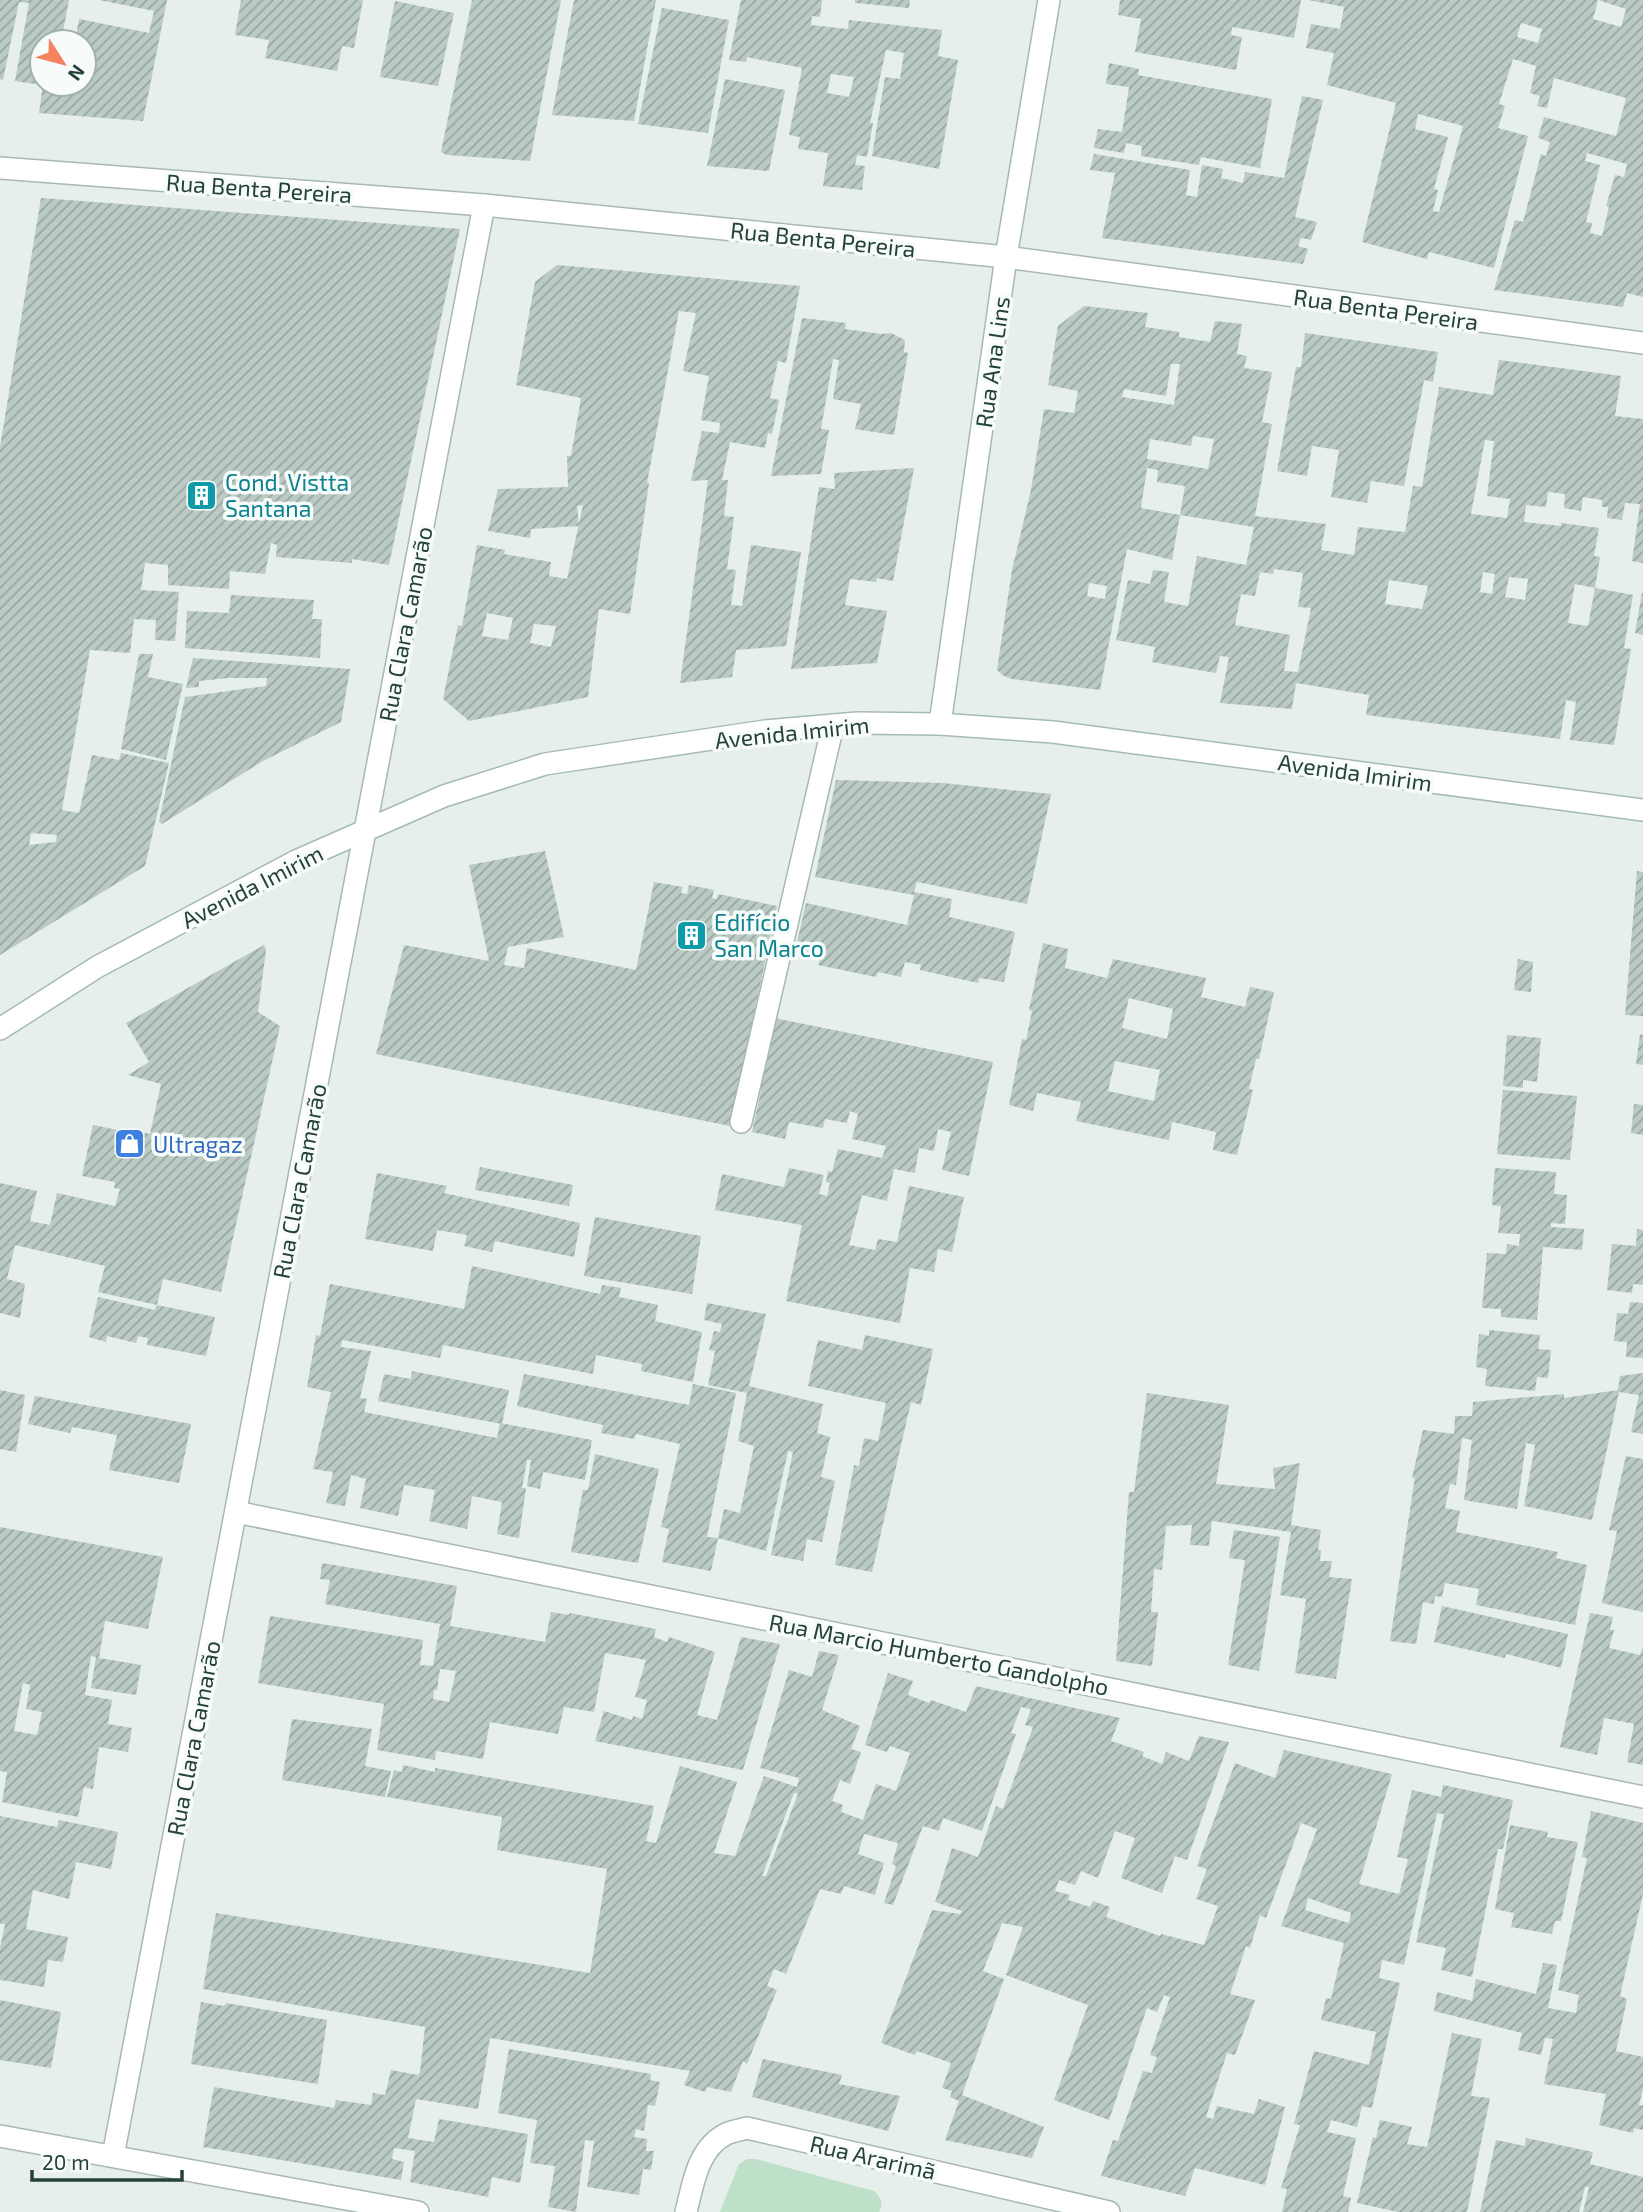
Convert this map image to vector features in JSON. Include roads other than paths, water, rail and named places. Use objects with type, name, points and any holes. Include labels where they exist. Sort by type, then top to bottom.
[{"type":"street","name":"Rua Ana Lins","points":[[940,724],[1006,257],[1049,0]]},
{"type":"street","name":"Rua Benta Pereira","points":[[0,168],[484,205],[1006,257],[1643,343]]},
{"type":"street","name":"Rua Clara Camarão","points":[[113,2156],[484,205]]},
{"type":"street","name":"Avenida Imirim","points":[[0,1029],[97,967],[296,860],[444,796],[545,764],[765,732],[857,723],[940,724],[1053,732],[1643,810]]},
{"type":"street","points":[[741,1122],[833,725]]},
{"type":"street","name":"Rua Marcio Humberto Gandolpho","points":[[236,1511],[1643,1797]]},
{"type":"street","name":"Rua Ararimã","points":[[686,2212],[699,2163],[713,2144],[726,2134],[747,2128],[1109,2212]]},
{"type":"street","points":[[0,2136],[418,2212]]},
{"type":"place","name":"Cond. Vistta Santana","points":[[202,495]]},
{"type":"place","name":"Edifício San Marco","points":[[691,935]]},
{"type":"place","name":"Ultragaz","points":[[130,1144]]}]
